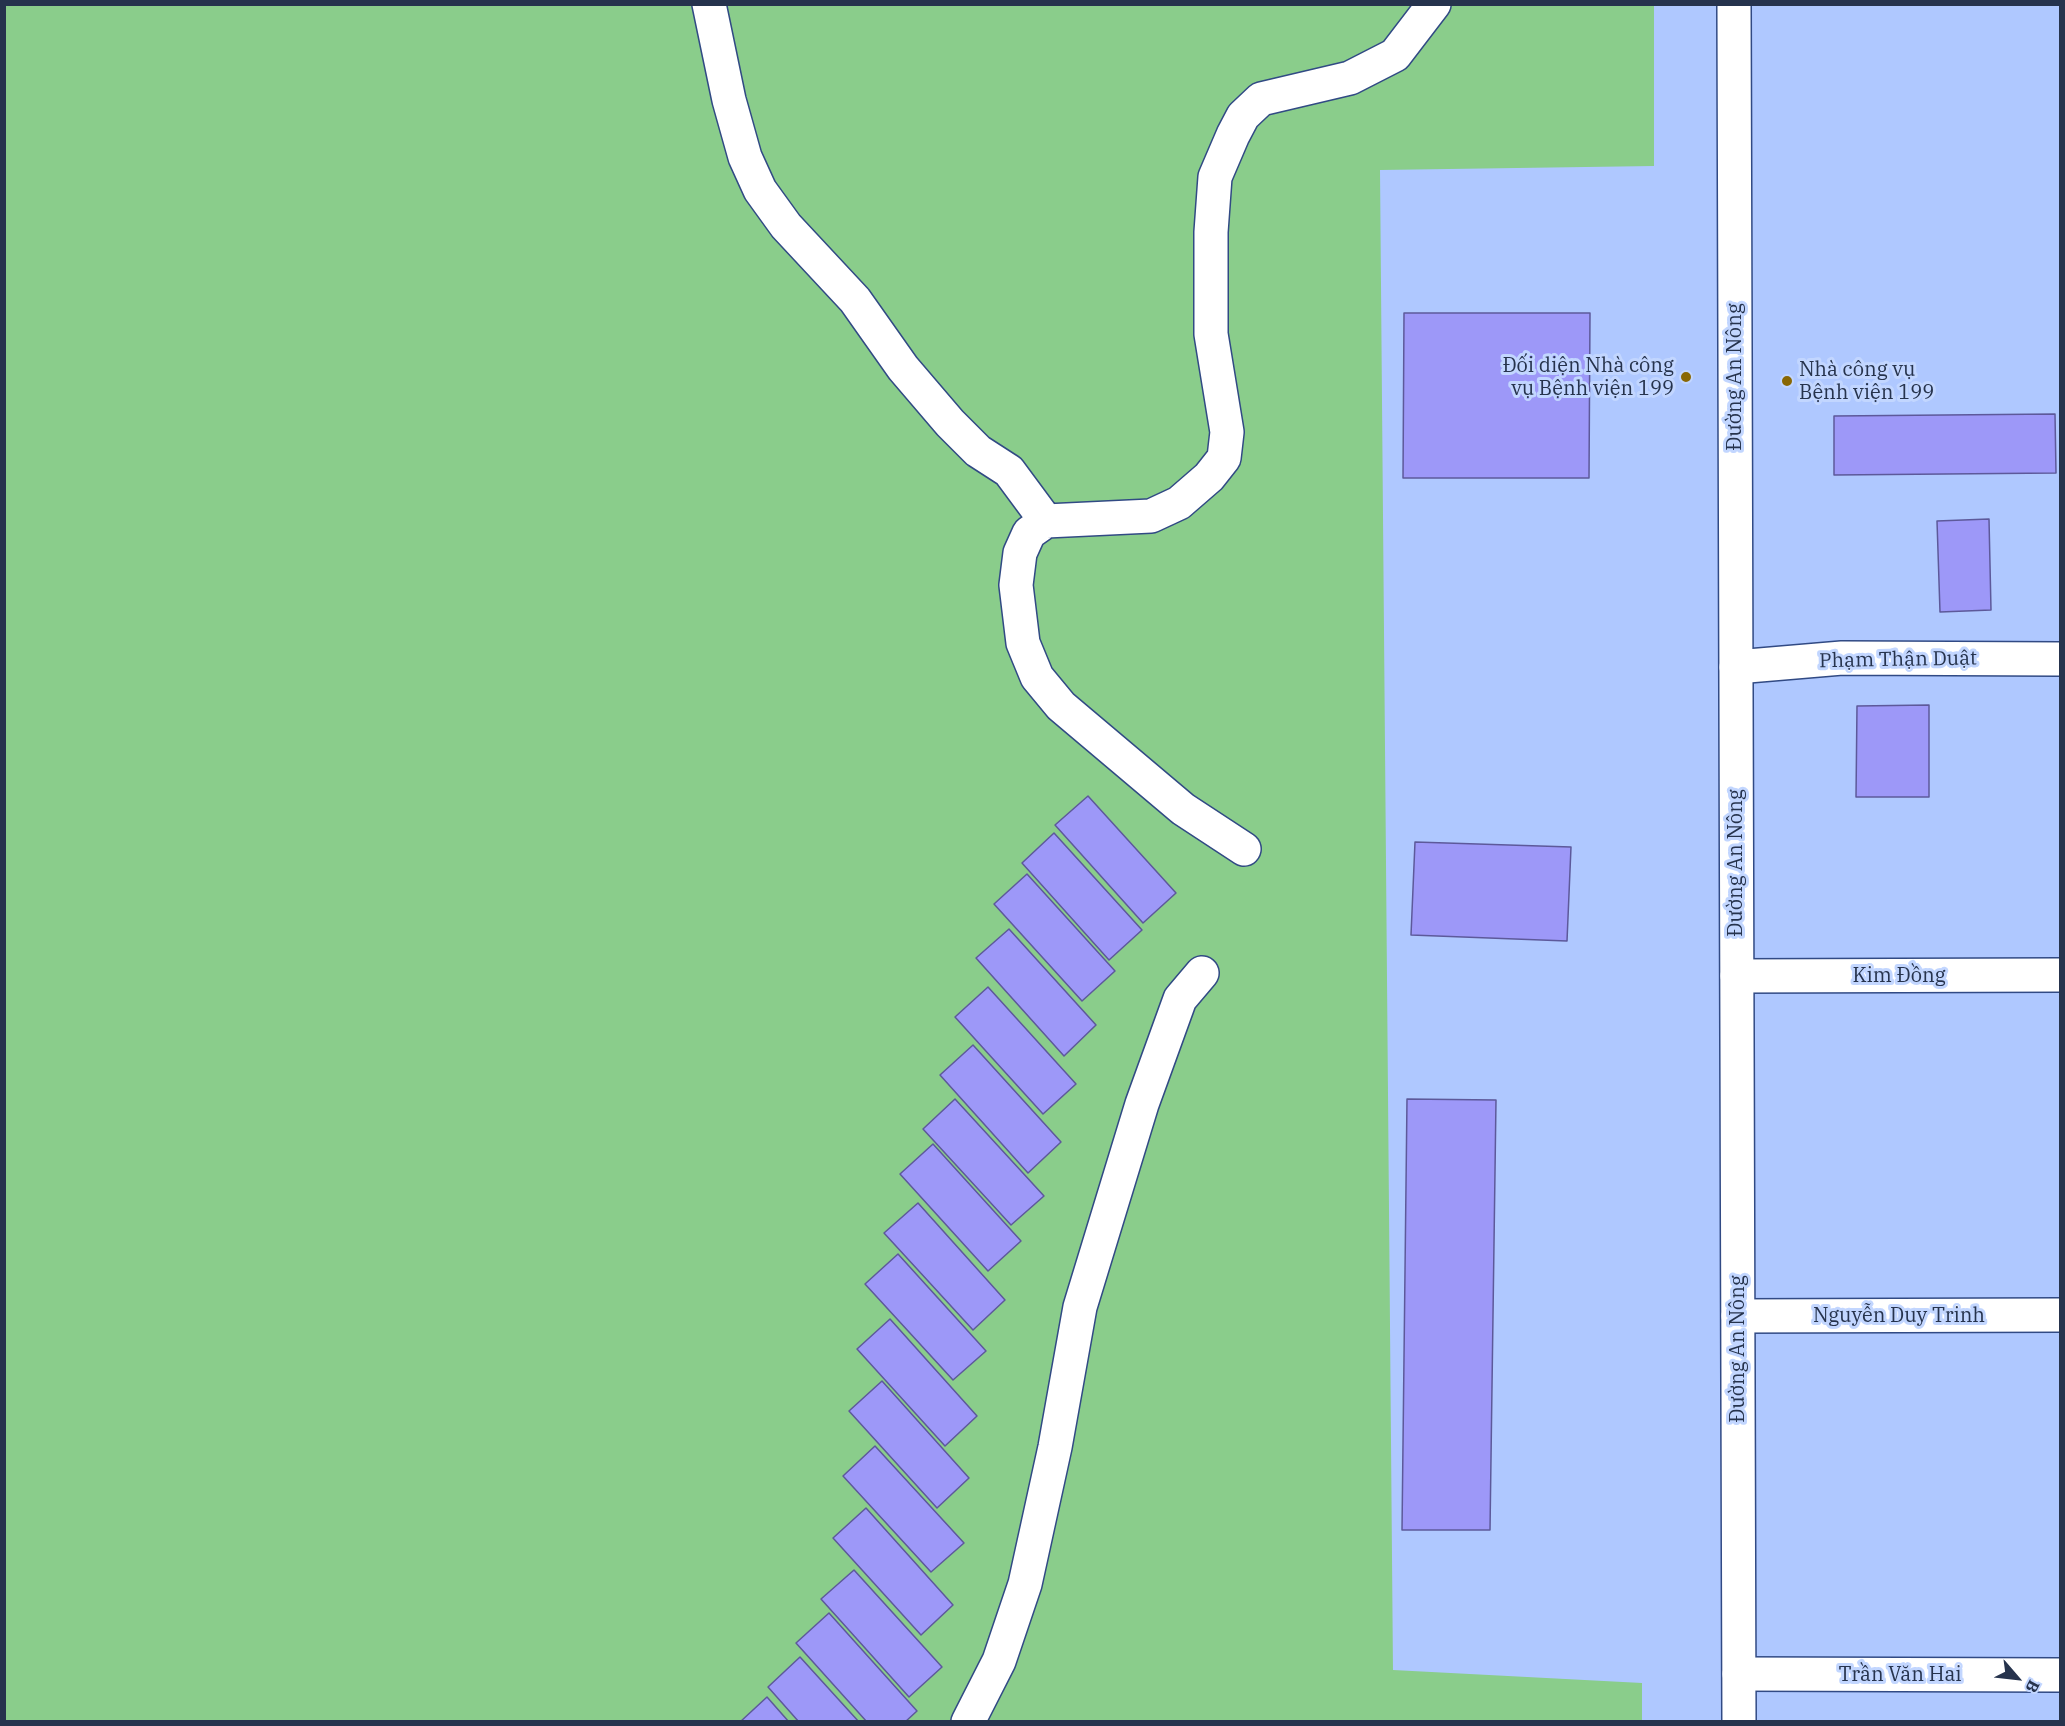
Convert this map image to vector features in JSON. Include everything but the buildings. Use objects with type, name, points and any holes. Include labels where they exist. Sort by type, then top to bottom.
[{"type":"main road","points":[[709,4],[729,100],[746,157],[760,190],[786,226],[855,300],[903,368],[950,423],[978,451],[1009,471],[1046,521]]},
{"type":"main road","points":[[1244,849],[1183,809],[1061,706],[1037,677],[1023,643],[1016,585],[1020,553],[1029,533],[1046,521],[1151,516],[1179,503],[1209,477],[1224,458],[1227,432],[1211,334],[1211,232],[1215,177],[1233,135],[1243,116],[1261,99],[1350,78],[1395,55],[1434,4]]},
{"type":"main road","name":"Đường An Nông","points":[[1734,4],[1739,1722]]},
{"type":"main road","name":"Phạm Thận Duật","points":[[1736,667],[1842,658],[2061,659]]},
{"type":"main road","points":[[968,1722],[999,1661],[1025,1584],[1055,1447],[1080,1307],[1142,1104],[1180,999],[1202,973]]},
{"type":"main road","name":"Kim Đồng","points":[[1737,976],[2061,975]]},
{"type":"main road","name":"Nguyễn Duy Trinh","points":[[1738,1316],[2061,1315]]},
{"type":"main road","name":"Trần Văn Hai","points":[[1739,1674],[2061,1675]]},
{"type":"green space","points":[[5,5],[1654,5],[1654,166],[1380,170],[1393,1670],[1642,1683],[1642,1721],[5,1722]]},
{"type":"place","name":"Đối diện Nhà công vụ Bệnh viện 199","points":[[1686,377]]},
{"type":"place","name":"Nhà công vụ Bệnh viện 199","points":[[1787,381]]}]
